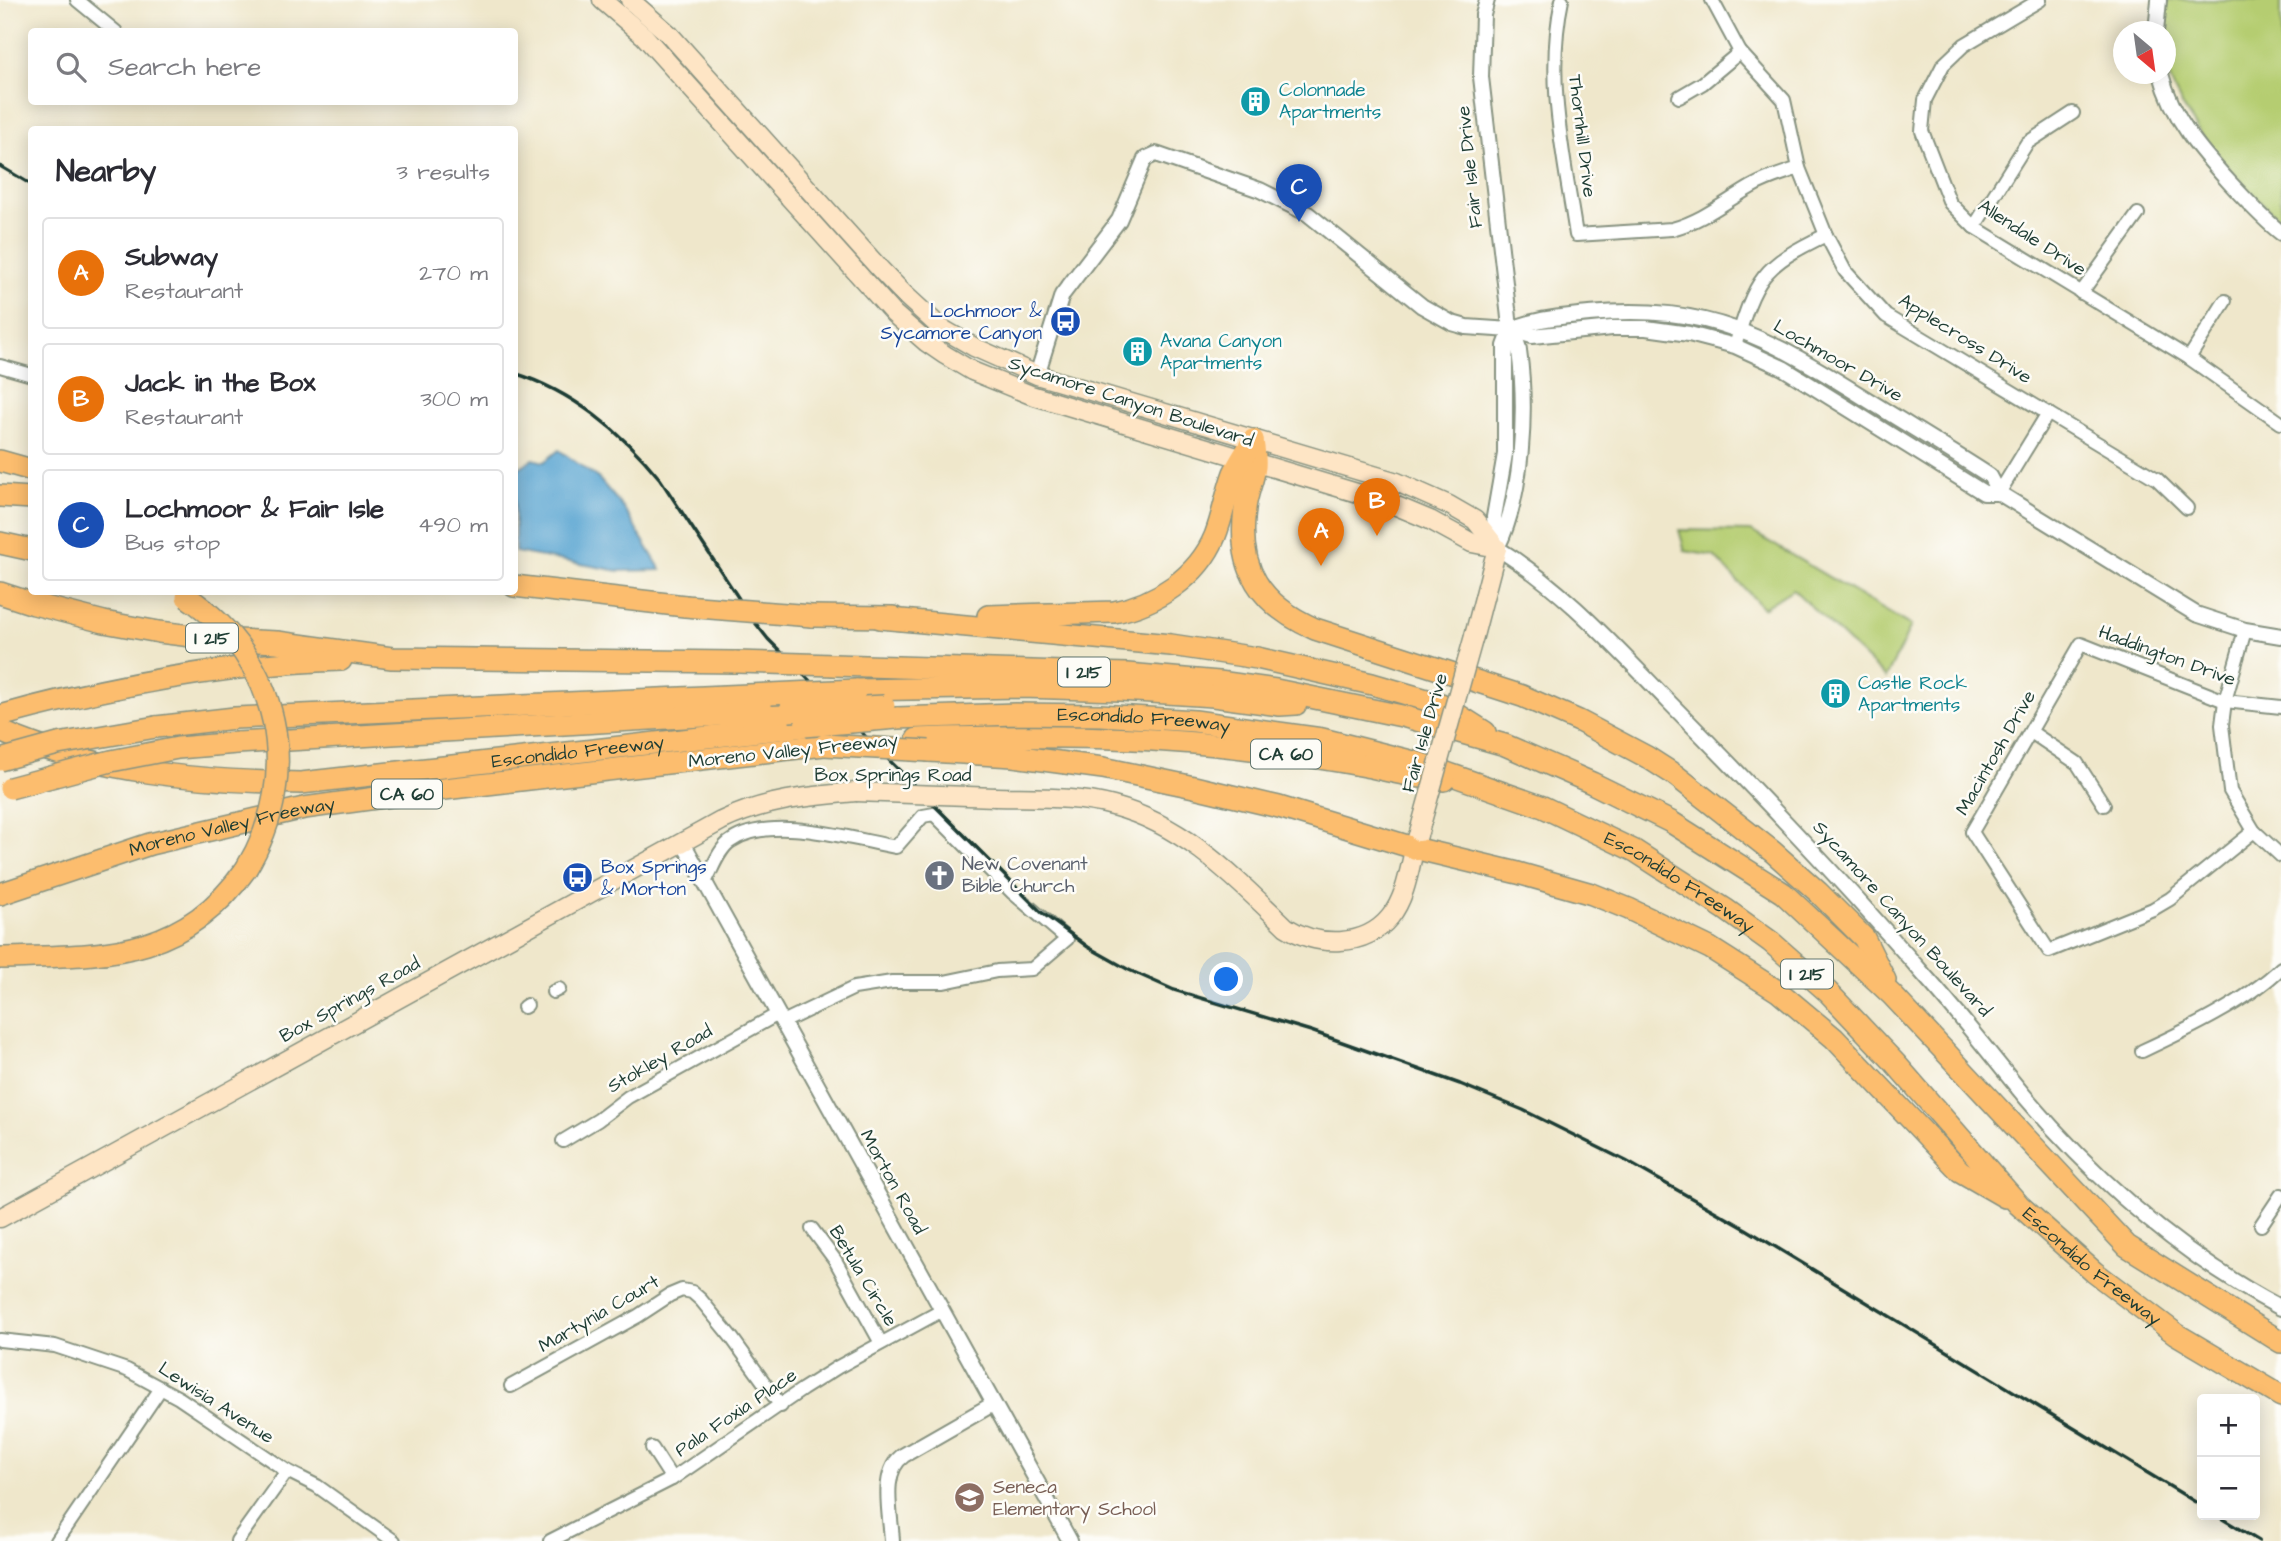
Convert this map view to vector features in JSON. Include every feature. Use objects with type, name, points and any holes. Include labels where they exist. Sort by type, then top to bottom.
[{"type":"highway","points":[[1253,440],[1243,529],[1245,554],[1260,590],[1273,606],[1315,629],[1522,696],[1647,757],[1675,775],[1773,852],[1818,892],[1864,938],[1892,995]]},
{"type":"highway","points":[[0,461],[28,469]]},
{"type":"highway","points":[[518,586],[685,606],[812,616],[880,618],[1097,614],[1132,609],[1153,600],[1182,579],[1206,552],[1214,536],[1235,471],[1249,462]]},
{"type":"highway","points":[[0,496],[28,498]]},
{"type":"highway","points":[[0,543],[28,549]]},
{"type":"highway","name":"Escondido Freeway","points":[[0,593],[93,619],[159,632],[216,639],[277,642],[392,658],[736,662],[1127,674],[1219,682],[1332,700],[1402,716],[1505,745],[1592,783],[1671,822],[1783,893],[1892,995],[2127,1246],[2281,1342]]},
{"type":"highway","points":[[0,958],[105,954],[151,944],[194,922],[217,903],[246,869],[266,830],[275,795],[277,754],[272,715],[264,689],[238,644],[218,621],[183,595]]},
{"type":"highway","points":[[880,618],[1171,645],[1257,658],[1372,684],[1441,704],[1505,745]]},
{"type":"highway","points":[[0,716],[153,679],[251,666],[392,658]]},
{"type":"highway","points":[[0,760],[58,744],[156,727],[262,717],[771,694],[1034,688],[1213,696],[1280,705],[1332,700]]},
{"type":"highway","points":[[5,790],[111,761],[178,748],[789,711],[890,712],[992,704],[1155,708],[1240,718],[1348,738],[1457,769],[1501,786],[1543,807]]},
{"type":"highway","name":"Escondido Freeway","points":[[0,731],[84,760],[157,773],[235,782],[300,783],[805,726],[890,712],[1100,715],[1195,721],[1322,739],[1418,763],[1543,807],[1635,851],[1771,942],[1828,992],[1895,1063],[2019,1205],[2094,1272],[2188,1341],[2281,1396]]},
{"type":"highway","name":"Moreno Valley Freeway","points":[[0,894],[150,844],[304,808],[824,745],[923,745],[1017,736],[1181,741],[1353,764],[1414,778],[1471,782]]},
{"type":"highway","points":[[923,745],[1103,768],[1416,840],[1592,894],[1664,924],[1760,979],[1807,1014],[1834,1038],[1960,1171],[2019,1205]]},
{"type":"main road","name":"Sycamore Canyon Boulevard","points":[[602,0],[644,36],[894,314],[926,342],[972,371],[1031,395],[1387,502],[1472,542],[1497,548]]},
{"type":"main road","name":"Sycamore Canyon Boulevard","points":[[630,0],[670,35],[905,295],[941,328],[974,347],[1037,375],[1363,471],[1423,493],[1475,520],[1497,548]]},
{"type":"main road","name":"Fair Isle Drive","points":[[1416,840],[1497,548]]},
{"type":"main road","name":"Box Springs Road","points":[[0,1218],[682,841],[740,811],[768,803],[799,797],[856,792],[1084,801],[1113,806],[1158,822],[1197,845],[1286,927],[1299,936],[1315,941],[1351,940],[1380,926],[1390,917],[1409,874],[1416,840]]},
{"type":"street","points":[[77,0],[111,28]]},
{"type":"street","name":"Fair Isle Drive","points":[[1487,0],[1483,15],[1481,77],[1511,330],[1519,347],[1522,418],[1514,499],[1507,528],[1497,548]]},
{"type":"street","name":"Thornhill Drive","points":[[1562,0],[1554,55],[1554,88],[1576,235],[1682,227],[1711,213],[1754,185],[1799,169]]},
{"type":"street","name":"Applecross Drive","points":[[1712,0],[1740,52],[1784,100],[1799,169],[1826,235],[1845,271],[1886,316],[2157,479],[2187,508]]},
{"type":"street","name":"Allendale Drive","points":[[2040,0],[1964,46],[1943,65],[1925,100],[1922,131],[1950,203],[1974,227],[2189,358],[2281,422]]},
{"type":"street","points":[[2157,21],[2159,0]]},
{"type":"street","points":[[1679,97],[1703,83],[1740,52]]},
{"type":"street","points":[[2164,84],[2172,108],[2193,141],[2249,204],[2281,233]]},
{"type":"street","points":[[1974,227],[2027,143],[2073,113]]},
{"type":"street","name":"Lochmoor Drive","points":[[1037,375],[1062,295],[1119,220],[1145,159],[1156,154],[1260,190],[1308,214],[1407,286],[1436,316],[1452,323],[1466,327],[1511,330],[1532,336],[1612,328],[1646,328],[1689,334],[1735,346],[1783,368],[1983,493],[1999,493]]},
{"type":"street","points":[[2081,293],[2138,214]]},
{"type":"street","points":[[1735,346],[1754,291],[1767,272],[1791,251],[1826,235]]},
{"type":"street","points":[[2189,358],[2225,302]]},
{"type":"street","name":"Lochmoor Drive","points":[[1511,330],[1527,322],[1628,312],[1682,315],[1740,330],[1780,346],[1807,362],[1990,476],[1999,493],[2196,614],[2245,631],[2281,636]]},
{"type":"street","points":[[0,366],[28,374]]},
{"type":"street","points":[[1999,493],[2048,413]]},
{"type":"street","name":"Sycamore Canyon Boulevard","points":[[1497,548],[1521,563],[1581,611],[1744,777],[1896,942],[1976,1034],[2026,1098],[2079,1155],[2177,1241],[2229,1278],[2281,1308]]},
{"type":"street","points":[[2245,631],[2225,701],[2222,725],[2230,791],[2254,831],[2281,856]]},
{"type":"street","name":"Haddington Drive","points":[[2081,644],[2225,701],[2281,708]]},
{"type":"street","name":"Macintosh Drive","points":[[2081,644],[1972,832],[2049,951],[2153,909],[2170,899],[2254,831]]},
{"type":"street","points":[[2031,732],[2077,762],[2104,805]]},
{"type":"street","name":"Stokley Road","points":[[563,1141],[598,1120],[628,1097],[780,1018],[854,988],[892,982],[944,982],[997,971],[1032,969],[1067,939],[1013,893],[934,814],[923,816],[896,847],[783,827],[758,830],[729,841],[705,882]]},
{"type":"street","name":"Morton Road","points":[[682,841],[1070,1541]]},
{"type":"street","points":[[2143,1051],[2255,990],[2281,968]]},
{"type":"street","points":[[2261,1225],[2281,1195]]},
{"type":"street","name":"Betula Circle","points":[[812,1229],[835,1261],[881,1343]]},
{"type":"street","name":"Martynia Court","points":[[511,1386],[682,1290],[692,1292],[701,1300],[781,1406]]},
{"type":"street","name":"Pala Foxia Place","points":[[550,1541],[672,1479],[803,1389],[941,1311]]},
{"type":"street","name":"Lewisia Avenue","points":[[0,1340],[55,1346],[127,1370],[161,1388],[287,1471],[317,1486],[394,1541]]},
{"type":"street","points":[[57,1541],[161,1388]]},
{"type":"street","points":[[892,1541],[890,1484],[893,1464],[993,1404]]},
{"type":"street","points":[[652,1448],[672,1479]]},
{"type":"street","points":[[237,1541],[287,1471]]},
{"type":"green space","points":[[2168,0],[2281,0],[2281,219],[2230,170],[2212,149],[2182,104],[2172,84],[2176,84],[2176,21],[2164,21]]},
{"type":"green space","points":[[1679,530],[1751,531],[1911,626],[1886,678],[1793,589],[1763,608],[1714,556],[1685,551]]},
{"type":"water","points":[[559,450],[599,479],[623,507],[661,570],[619,571],[518,553],[518,470],[533,459],[544,462]]},
{"type":"railway","points":[[0,166],[28,183]]},
{"type":"railway","points":[[518,375],[576,402],[629,445],[660,479],[768,639],[1041,912],[1088,947],[1129,970],[1174,990],[1311,1031],[1460,1084],[1523,1110],[1626,1161],[1746,1229],[2197,1503]]},
{"type":"railway","points":[[2224,1520],[2259,1541]]},
{"type":"place","name":"Colonnade Apartments","points":[[1256,101]]},
{"type":"place","name":"Lochmoor & Fair Isle","points":[[1299,222]]},
{"type":"place","name":"Lochmoor & Sycamore Canyon","points":[[1065,322]]},
{"type":"place","name":"Avana Canyon Apartments","points":[[1137,352]]},
{"type":"place","name":"Jack in the Box","points":[[1377,536]]},
{"type":"place","name":"Subway","points":[[1321,566]]},
{"type":"place","name":"Castle Rock Apartments","points":[[1835,694]]},
{"type":"place","name":"New Covenant Bible Church","points":[[939,875]]},
{"type":"place","name":"Box Springs & Morton","points":[[578,878]]},
{"type":"place","name":"Seneca Elementary School","points":[[970,1498]]}]
